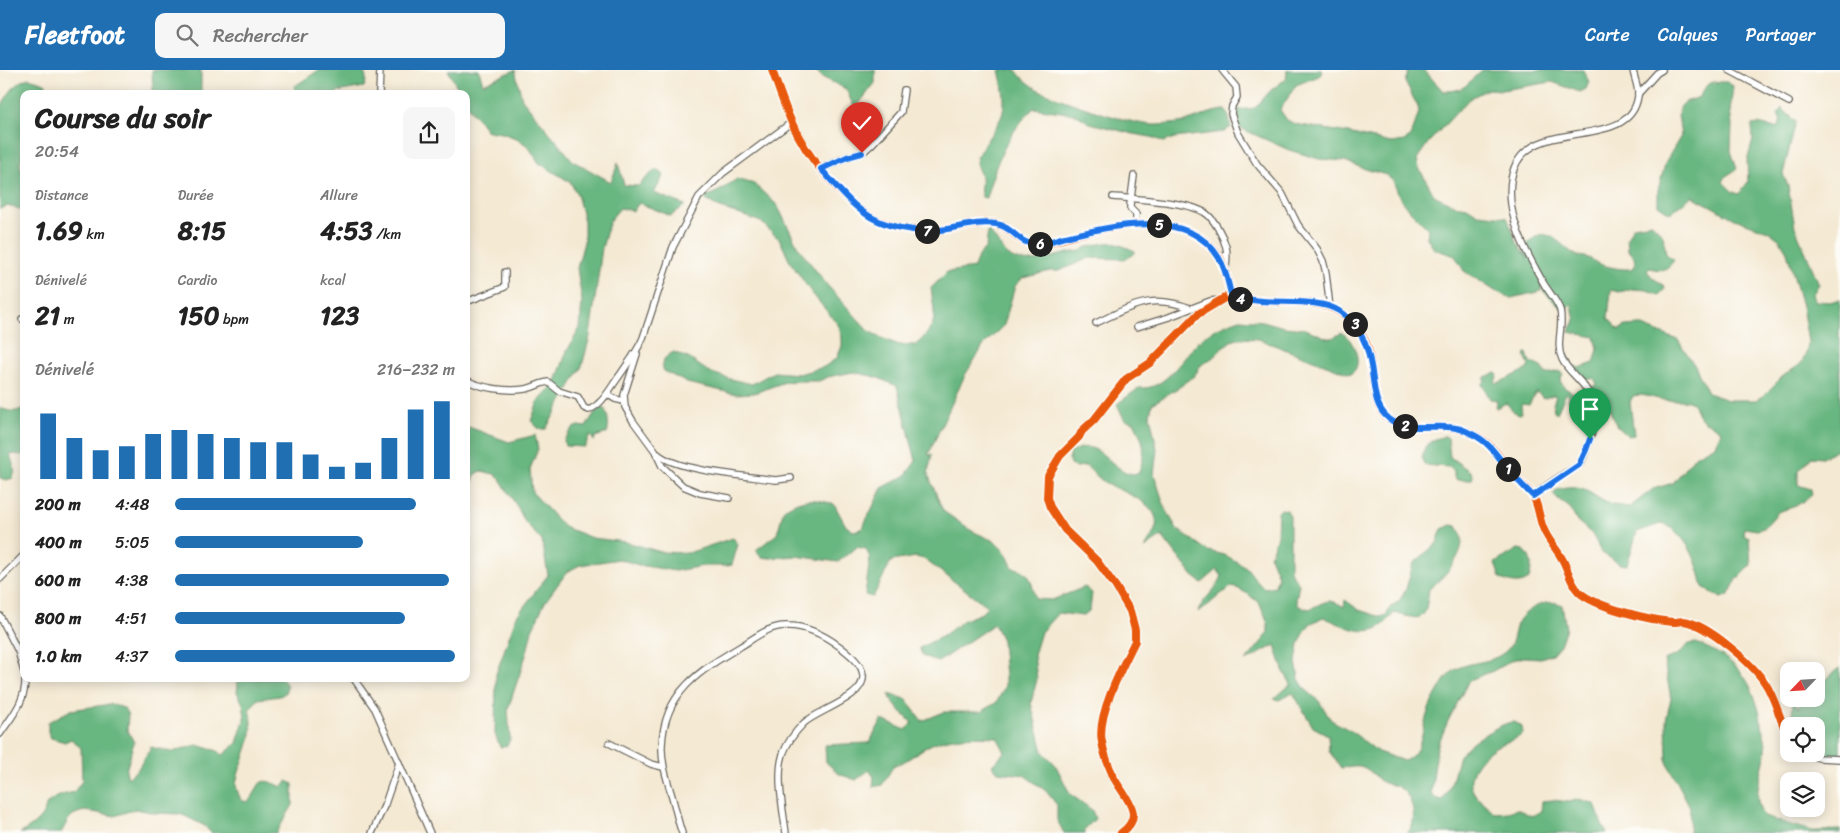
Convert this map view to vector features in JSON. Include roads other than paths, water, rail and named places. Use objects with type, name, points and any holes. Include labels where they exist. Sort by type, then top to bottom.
[{"type":"street","points":[[379,90],[380,70]]},
{"type":"street","points":[[772,70],[792,122],[809,154],[846,197],[863,212],[881,222],[921,230],[937,231],[970,225],[998,224],[1005,226],[1026,243],[1038,245],[1090,232],[1150,223],[1172,226],[1198,238],[1214,250],[1221,260],[1231,294],[1241,299],[1252,301],[1317,305],[1338,310],[1356,325],[1367,346],[1378,407],[1386,417],[1409,427],[1447,427],[1470,433],[1486,442],[1495,450],[1514,476],[1533,496],[1544,532],[1562,558],[1574,586],[1579,592],[1598,603],[1623,611],[1672,622],[1684,621],[1708,631],[1743,660],[1765,683],[1780,717]]},
{"type":"street","points":[[1222,70],[1236,87],[1237,97],[1232,106],[1231,114],[1238,134],[1258,164],[1282,193],[1298,225],[1317,250],[1323,262],[1330,308]]},
{"type":"street","points":[[1633,70],[1638,94]]},
{"type":"street","points":[[1533,496],[1579,465],[1595,423],[1593,404],[1587,390],[1562,359],[1560,352],[1560,310],[1541,279],[1517,232],[1510,194],[1514,167],[1522,154],[1532,146],[1557,137],[1580,134],[1615,125],[1624,120],[1631,114],[1638,94],[1662,70]]},
{"type":"street","points":[[1729,70],[1789,102]]},
{"type":"street","points":[[821,169],[847,157],[862,153],[872,144],[901,112],[904,90]]},
{"type":"street","points":[[729,498],[700,493],[683,486],[662,466],[655,451],[625,407],[625,388],[673,247],[699,197],[723,173],[792,122]]},
{"type":"street","points":[[1134,176],[1130,208],[1135,212],[1137,218],[1136,225]]},
{"type":"street","points":[[1113,196],[1161,201],[1204,212],[1211,218],[1221,235],[1226,249],[1226,275]]},
{"type":"street","points":[[470,301],[503,289],[506,285],[505,272]]},
{"type":"street","points":[[1121,833],[1132,822],[1134,816],[1131,803],[1114,778],[1101,739],[1101,730],[1115,683],[1136,637],[1134,625],[1130,611],[1107,574],[1097,561],[1066,530],[1050,506],[1047,498],[1048,476],[1060,456],[1094,420],[1126,379],[1150,363],[1198,314],[1231,294]]},
{"type":"street","points":[[1096,323],[1146,302],[1159,300],[1190,308]]},
{"type":"street","points":[[1137,327],[1210,301],[1222,300]]},
{"type":"street","points":[[470,382],[515,390],[526,389],[548,382],[559,391],[578,397],[584,408],[589,410],[602,401],[638,349]]},
{"type":"street","points":[[607,394],[615,399],[624,401]]},
{"type":"street","points":[[655,451],[665,460],[682,466],[776,480],[791,478]]},
{"type":"street","points":[[0,579],[20,559]]},
{"type":"street","points":[[0,616],[20,658]]},
{"type":"street","points":[[682,833],[663,767],[662,746],[668,714],[679,693],[693,677],[712,663],[765,631],[776,627],[788,626],[805,628],[824,635],[853,658],[862,668],[864,677],[860,687],[853,694],[805,722],[784,752],[780,765],[786,833]]},
{"type":"street","points":[[0,734],[24,698],[25,682]]},
{"type":"street","points":[[357,682],[375,709],[430,833]]},
{"type":"street","points":[[608,743],[651,764],[663,767]]},
{"type":"street","points":[[1825,758],[1840,759]]},
{"type":"street","points":[[372,833],[385,804],[399,763]]}]
